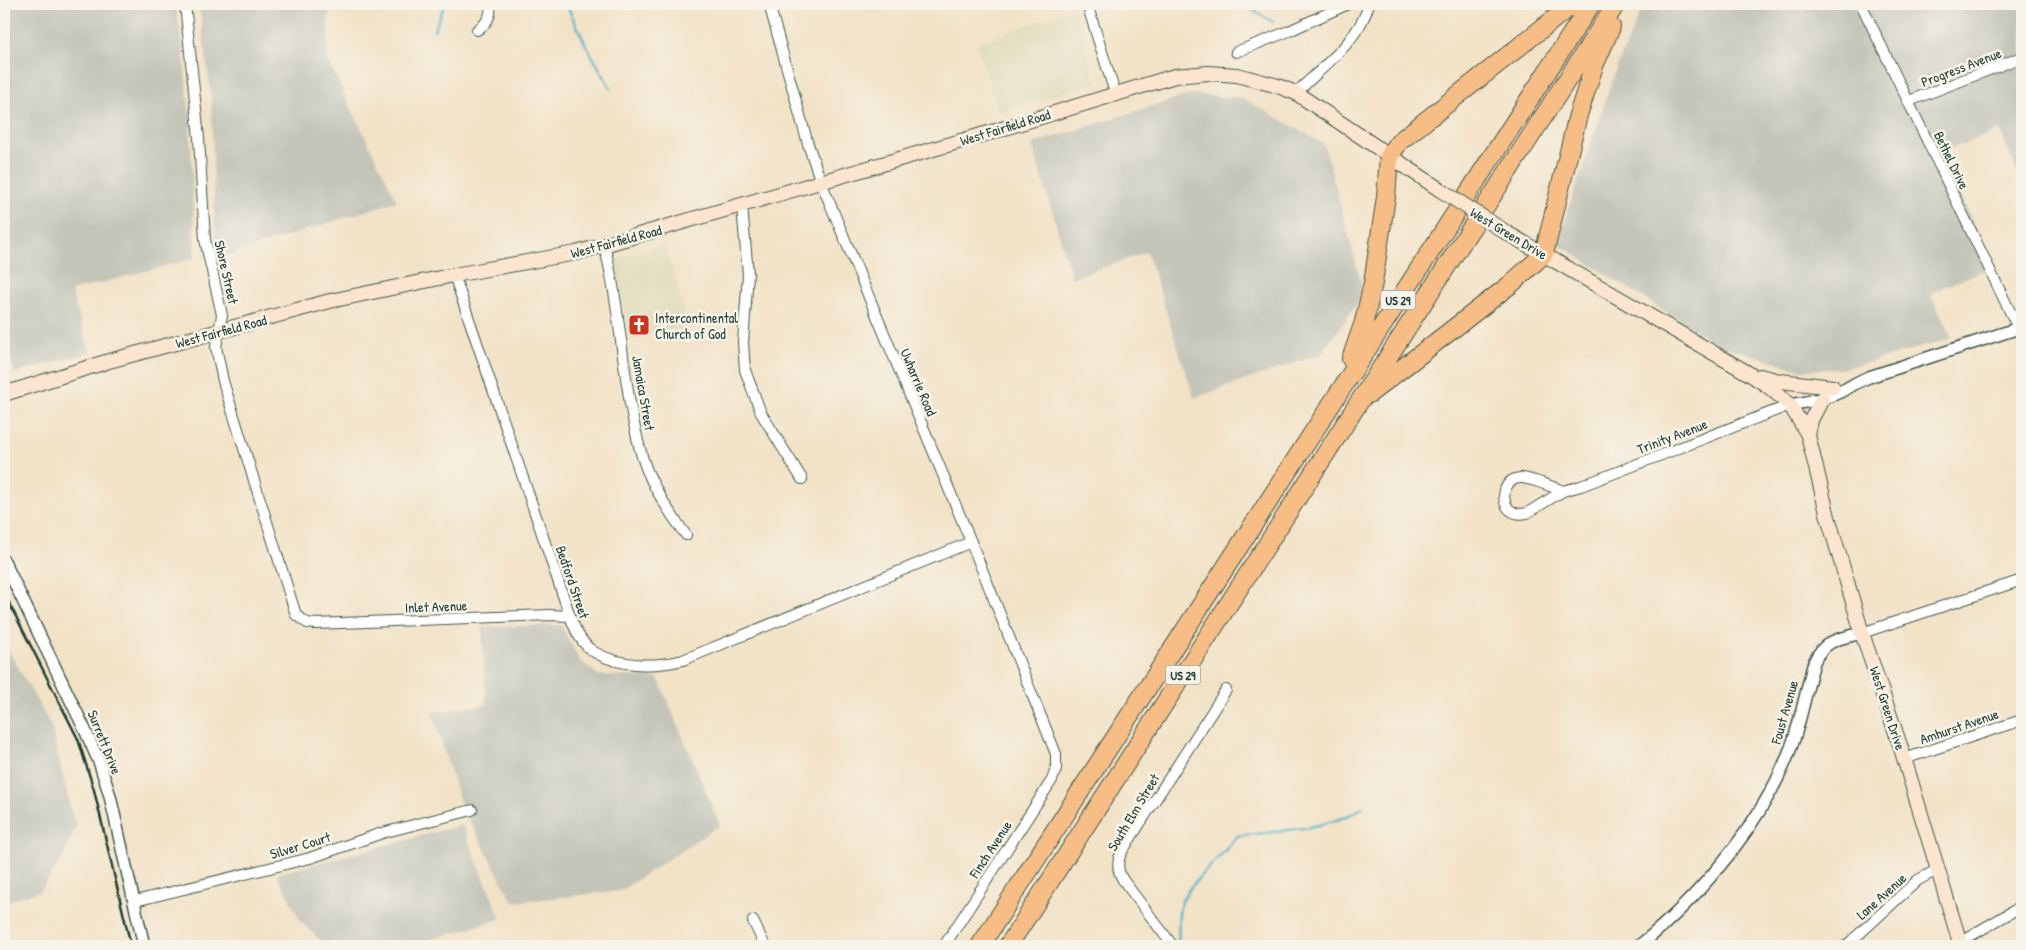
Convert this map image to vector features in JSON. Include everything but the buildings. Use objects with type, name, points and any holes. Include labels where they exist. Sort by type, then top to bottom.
[{"type":"highway","points":[[1341,387],[1364,322],[1373,282],[1386,197],[1389,156],[1400,141],[1573,4]]},
{"type":"highway","name":"US 29","points":[[980,946],[1591,4]]},
{"type":"highway","name":"US 29","points":[[1008,946],[1616,4]]},
{"type":"highway","points":[[1357,403],[1511,284],[1544,254],[1578,115],[1594,66],[1621,4]]},
{"type":"main road","name":"West Fairfield Road","points":[[4,394],[109,361],[360,294],[576,253],[742,206],[1175,76],[1208,72],[1223,74]]},
{"type":"main road","name":"West Green Drive","points":[[1223,74],[1253,78],[1296,93],[1436,188],[1544,254],[1748,373],[1768,386],[1790,405],[1808,436],[1828,517],[1862,633],[1904,759],[1960,944]]},
{"type":"main road","points":[[1748,373],[1780,381],[1833,386]]},
{"type":"main road","points":[[1808,436],[1811,420],[1822,399]]},
{"type":"main road","name":"West Green Drive","points":[[1790,405],[1795,425],[1817,470]]},
{"type":"street","name":"Shore Street","points":[[185,4],[199,138],[205,240],[222,315],[216,347],[222,381],[293,609],[296,615],[304,622]]},
{"type":"street","points":[[477,30],[485,24],[491,13],[490,4]]},
{"type":"street","name":"Uwharrie Road","points":[[769,4],[808,144],[821,182],[1048,732],[1056,754],[1056,766]]},
{"type":"street","points":[[1087,4],[1115,93]]},
{"type":"street","points":[[1236,52],[1290,31],[1348,4]]},
{"type":"street","points":[[1296,93],[1354,35],[1366,16],[1370,4]]},
{"type":"street","name":"Bethel Drive","points":[[1861,4],[2020,327]]},
{"type":"street","name":"Progress Avenue","points":[[1910,101],[2022,57]]},
{"type":"street","points":[[742,206],[748,274],[743,343],[745,370],[762,413],[802,479]]},
{"type":"street","name":"Jamaica Street","points":[[604,245],[618,312],[626,382],[638,444],[648,472],[664,505],[686,535]]},
{"type":"street","name":"Bedford Street","points":[[454,275],[570,616],[579,636],[595,653],[634,664],[672,663],[692,657],[971,542]]},
{"type":"street","name":"Trinity Avenue","points":[[1563,491],[1518,478],[1504,489],[1504,499],[1512,512],[1521,514],[1533,510],[1563,491],[1591,483],[1790,405],[1833,386],[1856,382],[2020,327]]},
{"type":"street","name":"Trinity Avenue","points":[[1790,405],[1822,399],[1841,392],[1856,382]]},
{"type":"street","name":"Surrett Drive","points":[[4,562],[100,764],[110,796],[144,946]]},
{"type":"street","name":"Foust Avenue","points":[[1639,946],[1657,932],[1719,865],[1764,804],[1777,780],[1794,739],[1818,653],[1832,640],[1862,633],[2022,580]]},
{"type":"street","name":"Inlet Avenue","points":[[304,622],[316,624],[550,615],[570,616]]},
{"type":"street","name":"South Elm Street","points":[[1173,946],[1119,874],[1118,860],[1226,690]]},
{"type":"street","name":"Amhurst Avenue","points":[[1904,759],[2022,720]]},
{"type":"street","name":"Finch Avenue","points":[[944,946],[1052,780],[1056,766]]},
{"type":"street","name":"Silver Court","points":[[135,901],[310,858],[382,832],[472,810]]},
{"type":"street","name":"Lane Avenue","points":[[1846,946],[1918,880],[1937,870]]},
{"type":"street","points":[[1960,944],[2022,906]]},
{"type":"street","points":[[753,921],[766,946]]},
{"type":"shaded area","points":[[4,4],[175,4],[183,49],[190,117],[195,258],[71,291],[90,352],[15,373],[4,338]]},
{"type":"shaded area","points":[[199,4],[329,4],[327,59],[397,201],[216,259],[211,97]]},
{"type":"shaded area","points":[[1644,4],[2022,4],[2022,183],[2000,130],[1939,153],[1994,266],[1930,293],[1952,338],[1864,364],[1840,369],[1802,370],[1717,344],[1557,243],[1617,66]]},
{"type":"shaded area","points":[[1075,9],[1096,82],[998,112],[976,43]]},
{"type":"shaded area","points":[[1191,94],[1242,98],[1324,144],[1364,294],[1321,354],[1194,398],[1147,252],[1072,278],[1032,144]]},
{"type":"shaded area","points":[[664,245],[683,305],[683,327],[628,341],[615,259]]},
{"type":"shaded area","points":[[561,625],[580,661],[598,675],[658,678],[720,825],[620,891],[513,902],[460,802],[432,712],[486,705],[482,627]]},
{"type":"shaded area","points":[[4,644],[51,726],[73,818],[77,824],[65,854],[40,891],[4,902]]},
{"type":"shaded area","points":[[462,825],[501,919],[408,946],[327,946],[301,922],[277,874]]},
{"type":"waterway","points":[[434,30],[445,4]]},
{"type":"waterway","points":[[566,4],[586,45],[611,89]]},
{"type":"waterway","points":[[1243,4],[1273,22]]},
{"type":"waterway","points":[[1178,943],[1179,911],[1182,901],[1187,892],[1237,836],[1319,825],[1350,815],[1363,807]]},
{"type":"railway","points":[[4,593],[78,739],[94,790],[131,946]]},
{"type":"place","name":"Intercontinental Church of God","points":[[639,325]]}]
